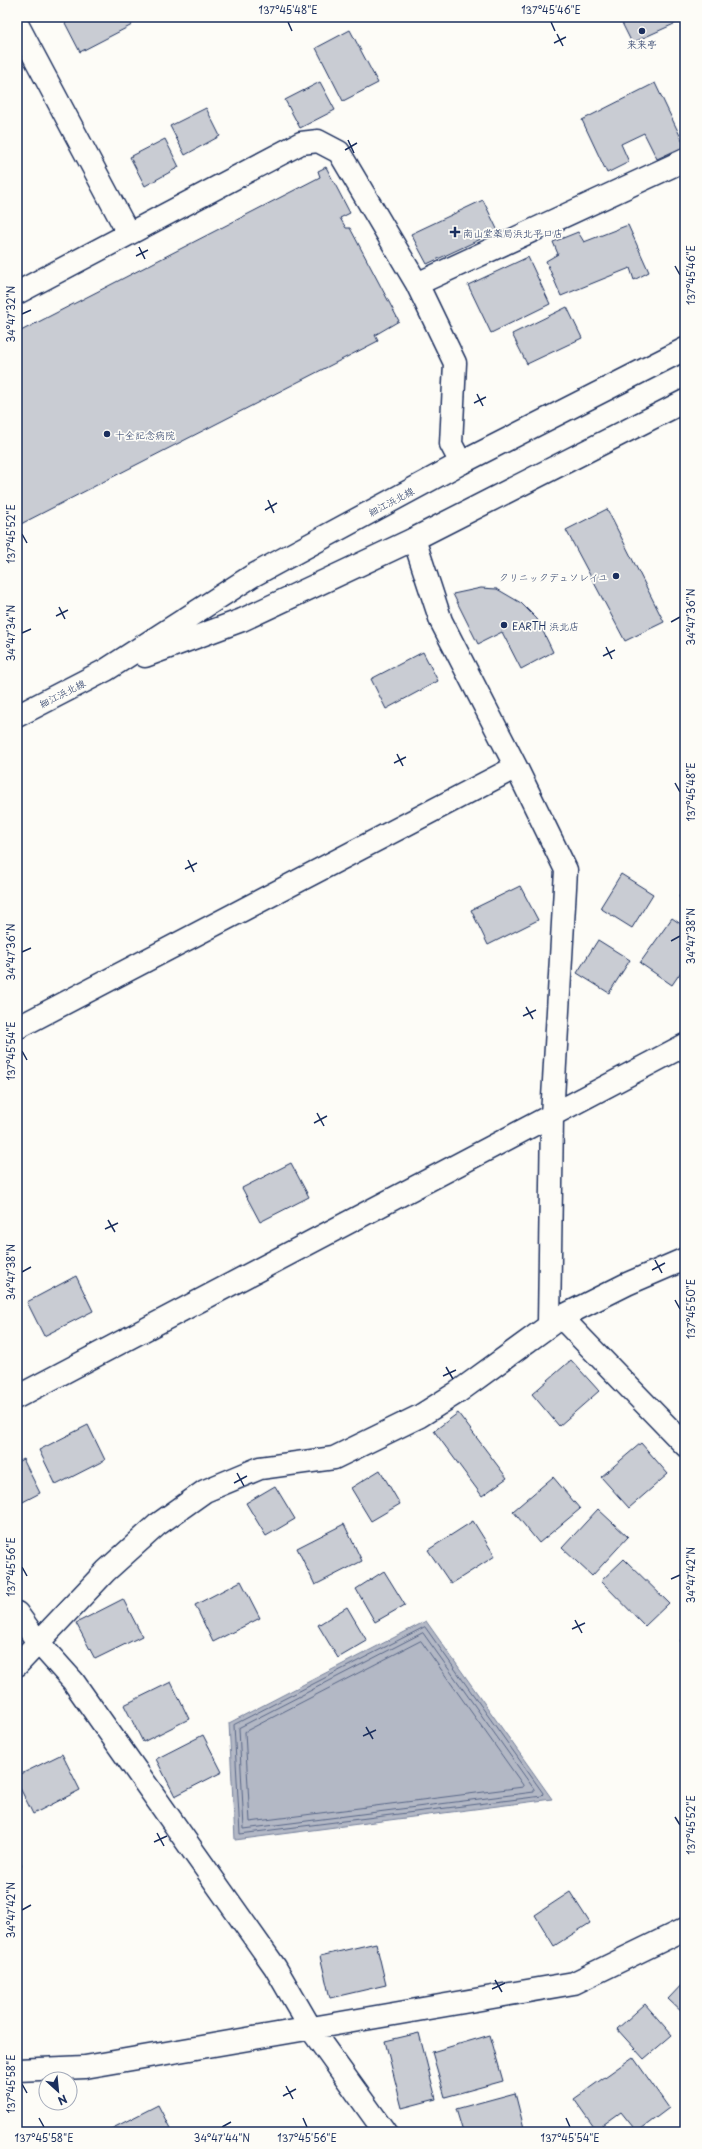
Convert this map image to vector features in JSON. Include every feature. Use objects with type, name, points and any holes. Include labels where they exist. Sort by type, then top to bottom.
[{"type":"street","points":[[17,24],[128,233]]},
{"type":"street","points":[[17,293],[128,233],[301,143],[318,141],[339,152],[417,284],[455,363],[451,444],[461,463]]},
{"type":"street","points":[[417,284],[685,160]]},
{"type":"street","name":"細江浜北線","points":[[17,716],[106,670],[252,576],[461,463],[685,349]]},
{"type":"street","name":"細江浜北線","points":[[106,670],[242,620],[414,539],[685,401]]},
{"type":"street","points":[[414,539],[441,621],[516,767],[566,870],[552,1116],[555,1320],[685,1445]]},
{"type":"street","points":[[17,1028],[516,767]]},
{"type":"street","points":[[17,1397],[685,1045]]},
{"type":"street","points":[[17,1665],[106,1570],[157,1525],[205,1491],[260,1468],[334,1458],[420,1416],[458,1392],[555,1320],[627,1284],[685,1259]]},
{"type":"street","points":[[17,1613],[38,1642],[73,1681],[275,1968],[311,2029],[385,2132]]},
{"type":"street","points":[[17,2070],[85,2067],[574,1983],[685,1929]]},
{"type":"water","points":[[426,1621],[552,1799],[235,1840],[229,1723]]},
{"type":"building","points":[[76,17],[128,17],[132,25],[80,52],[65,23]]},
{"type":"building","name":"来来亭","points":[[619,17],[685,17],[685,19],[632,43]]},
{"type":"building","points":[[350,30],[378,83],[343,101],[316,48]]},
{"type":"building","points":[[320,82],[335,110],[300,128],[285,100]]},
{"type":"building","points":[[655,83],[685,146],[657,159],[644,133],[621,144],[629,162],[607,173],[582,120]]},
{"type":"building","points":[[206,108],[220,136],[185,155],[170,126]]},
{"type":"building","points":[[165,139],[179,167],[145,186],[130,157]]},
{"type":"building","name":"十全記念病院","points":[[326,167],[350,213],[340,218],[346,228],[350,228],[399,321],[375,335],[378,341],[17,526],[17,333],[320,177],[318,171]]},
{"type":"building","name":"南山堂薬局浜北平口店","points":[[483,200],[498,231],[427,264],[411,234]]},
{"type":"building","points":[[628,225],[649,272],[634,280],[630,268],[561,296],[546,261],[558,254],[553,242],[578,232],[584,242]]},
{"type":"building","points":[[528,257],[550,304],[491,333],[468,285]]},
{"type":"building","points":[[567,307],[582,338],[527,364],[512,334]]},
{"type":"building","name":"クリニックデュソレイユ","points":[[607,509],[664,622],[625,641],[566,530]]},
{"type":"building","name":"EARTH 浜北店","points":[[481,588],[497,589],[521,603],[537,619],[553,652],[521,669],[502,632],[478,644],[453,594]]},
{"type":"building","points":[[423,652],[438,681],[386,709],[371,679]]},
{"type":"building","points":[[621,874],[653,894],[632,928],[600,908]]},
{"type":"building","points":[[520,886],[538,920],[488,945],[471,910]]},
{"type":"building","points":[[685,888],[685,901],[679,897]]},
{"type":"building","points":[[672,918],[685,927],[685,966],[672,985],[640,963]]},
{"type":"building","points":[[598,940],[630,960],[609,993],[577,973]]},
{"type":"building","points":[[291,1163],[309,1197],[260,1222],[242,1188]]},
{"type":"building","points":[[76,1276],[93,1311],[44,1336],[27,1302]]},
{"type":"building","points":[[571,1360],[599,1391],[559,1426],[532,1394]]},
{"type":"building","points":[[458,1413],[507,1478],[482,1496],[434,1431]]},
{"type":"building","points":[[88,1425],[105,1460],[56,1485],[39,1450]]},
{"type":"building","points":[[641,1443],[668,1474],[629,1508],[601,1477]]},
{"type":"building","points":[[23,1459],[40,1493],[17,1505],[17,1462]]},
{"type":"building","points":[[380,1470],[400,1504],[371,1521],[351,1488]]},
{"type":"building","points":[[553,1477],[580,1509],[539,1543],[513,1511]]},
{"type":"building","points":[[275,1486],[295,1519],[266,1536],[246,1503]]},
{"type":"building","points":[[598,1509],[628,1537],[592,1576],[562,1548]]},
{"type":"building","points":[[473,1521],[495,1556],[451,1584],[428,1550]]},
{"type":"building","points":[[344,1524],[362,1561],[315,1585],[297,1548]]},
{"type":"building","points":[[624,1559],[669,1603],[645,1626],[601,1581]]},
{"type":"building","points":[[384,1571],[405,1605],[375,1622],[356,1589]]},
{"type":"building","points":[[241,1581],[260,1618],[213,1642],[195,1605]]},
{"type":"building","points":[[123,1599],[142,1636],[95,1659],[76,1623]]},
{"type":"building","points":[[347,1607],[367,1641],[338,1658],[318,1625]]},
{"type":"building","points":[[685,1635],[685,1646],[680,1641]]},
{"type":"building","points":[[171,1682],[189,1719],[143,1742],[124,1705]]},
{"type":"building","points":[[203,1735],[222,1772],[175,1796],[156,1759]]},
{"type":"building","points":[[62,1754],[80,1790],[33,1814],[17,1782],[17,1776]]},
{"type":"building","points":[[17,1857],[22,1866],[17,1869]]},
{"type":"building","points":[[570,1892],[590,1923],[554,1946],[535,1915]]},
{"type":"building","points":[[376,1943],[386,1985],[330,1998],[320,1956]]},
{"type":"building","points":[[685,1981],[685,2015],[668,1999]]},
{"type":"building","points":[[645,2004],[672,2035],[644,2059],[617,2029]]},
{"type":"building","points":[[419,2033],[436,2099],[402,2108],[385,2041]]},
{"type":"building","points":[[490,2035],[503,2081],[445,2097],[432,2052]]},
{"type":"building","points":[[633,2057],[669,2108],[637,2132],[621,2112],[596,2130],[574,2099]]},
{"type":"building","points":[[515,2093],[525,2132],[463,2132],[456,2109]]},
{"type":"building","points":[[158,2105],[172,2132],[113,2132],[111,2129]]},
{"type":"place","name":"来来亭","points":[[642,31]]},
{"type":"place","name":"南山堂薬局浜北平口店","points":[[455,232]]},
{"type":"place","name":"十全記念病院","points":[[107,434]]},
{"type":"place","name":"クリニックデュソレイユ","points":[[616,576]]},
{"type":"place","name":"EARTH 浜北店","points":[[504,625]]}]
